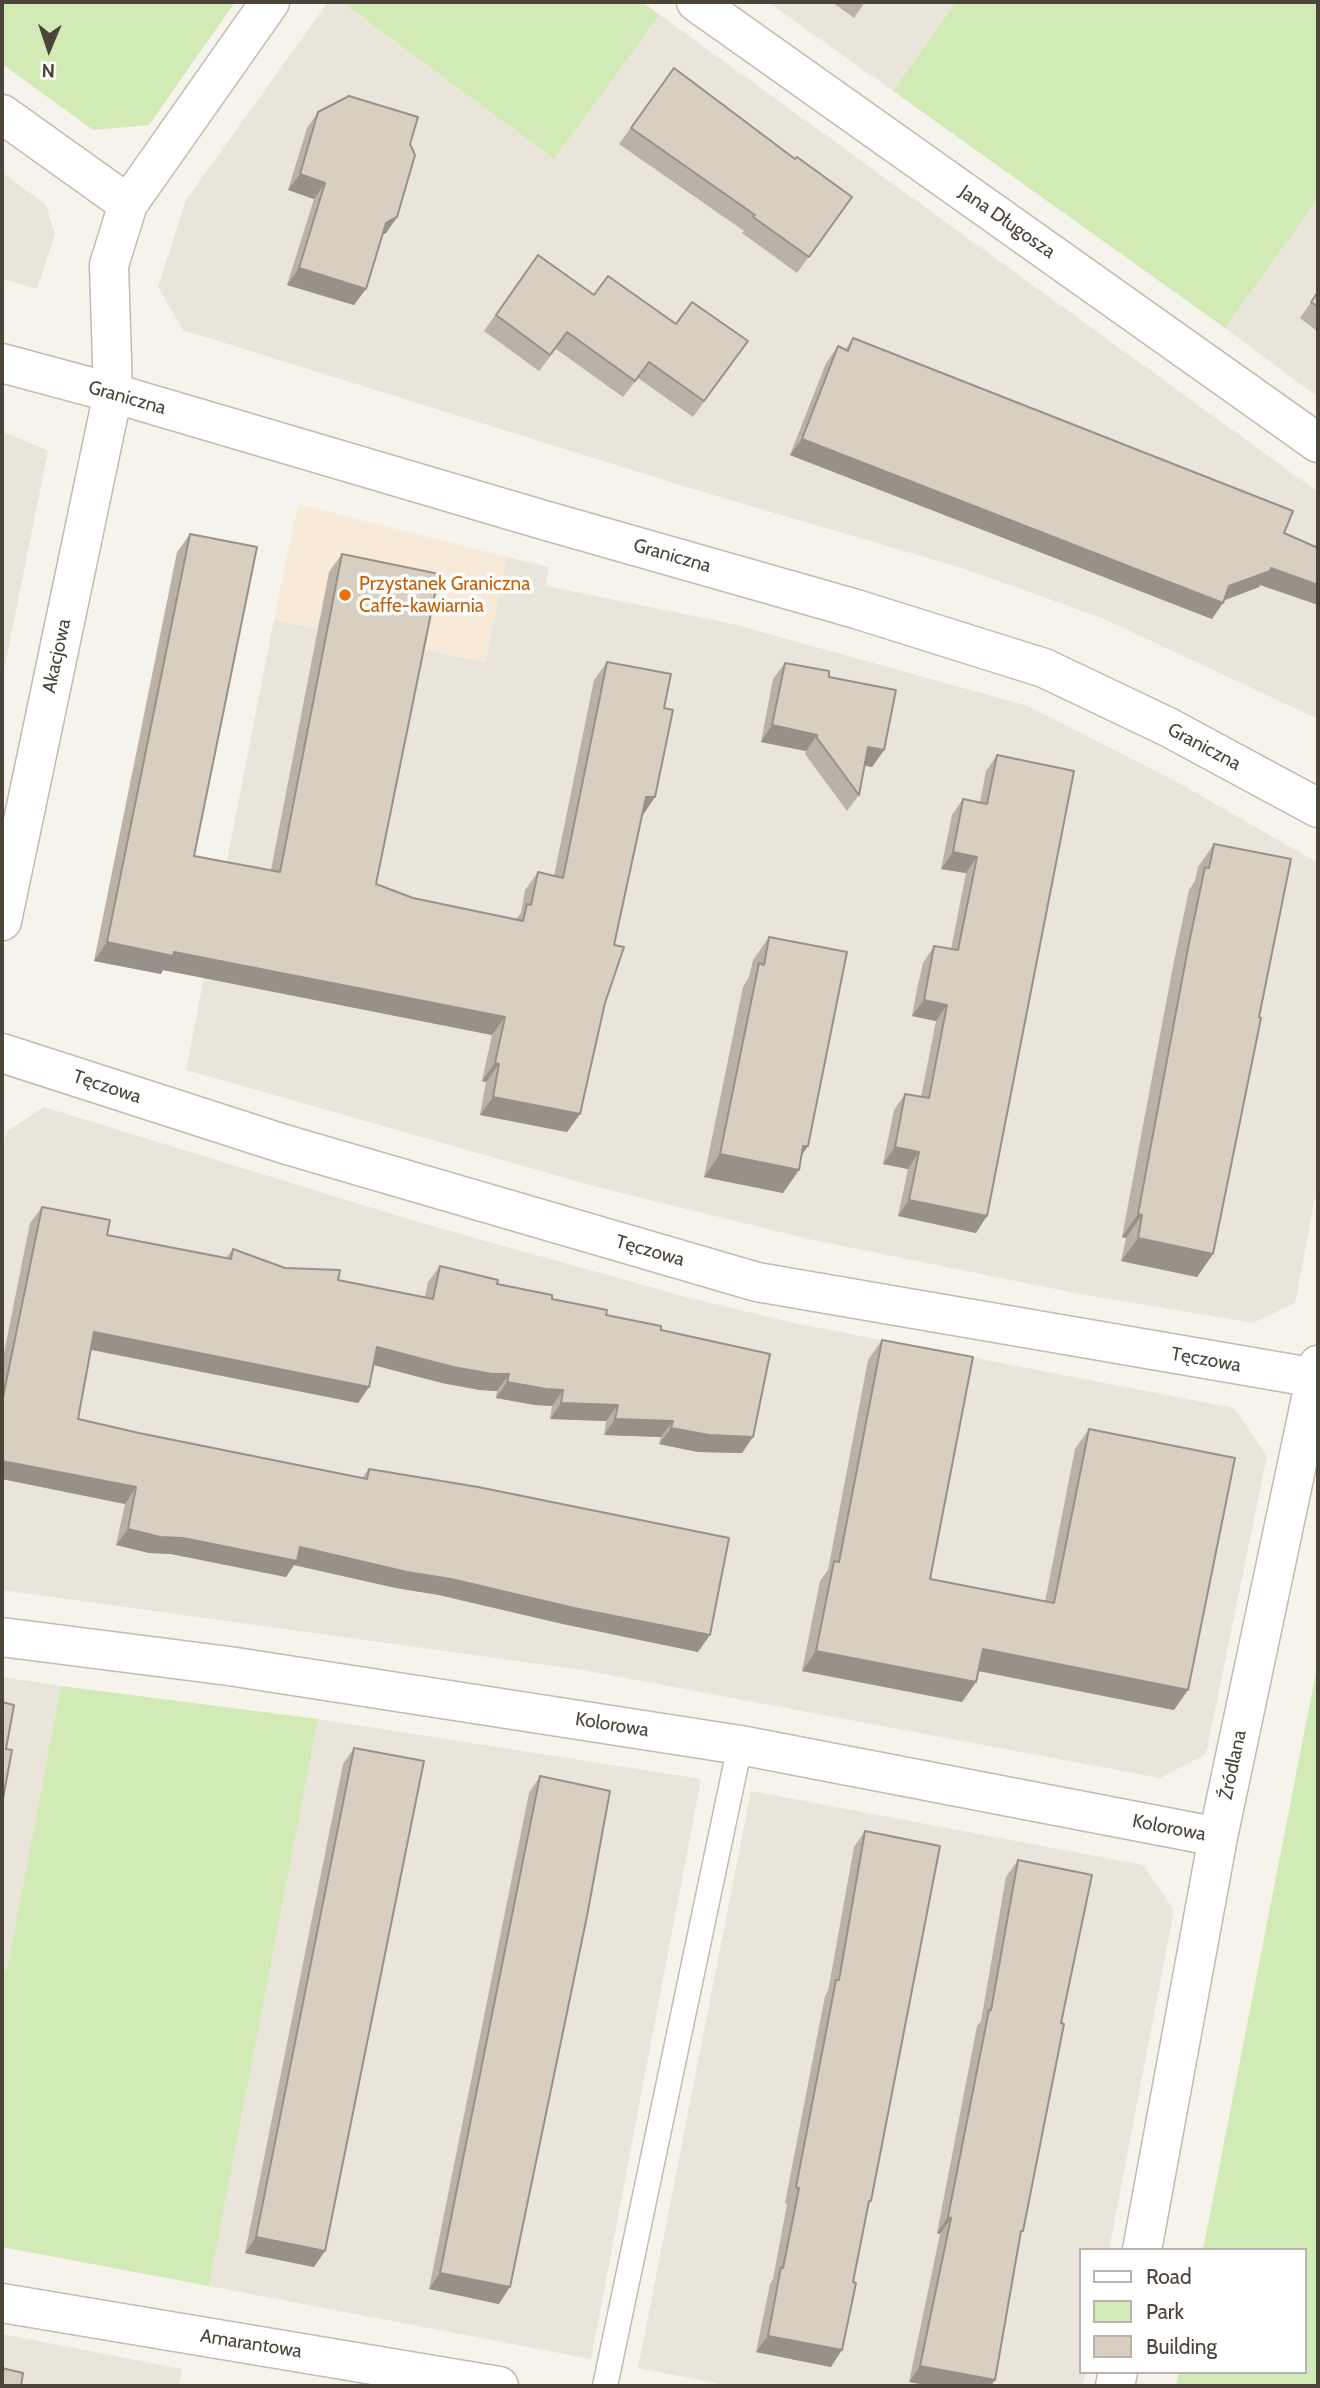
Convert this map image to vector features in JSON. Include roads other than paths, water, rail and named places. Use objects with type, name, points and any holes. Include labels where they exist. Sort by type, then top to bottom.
[{"type":"street","name":"Akacjowa","points":[[2,920],[113,393],[109,265],[128,204],[270,2]]},
{"type":"street","name":"Jana Długosza","points":[[696,2],[1318,443]]},
{"type":"street","points":[[2,114],[128,204]]},
{"type":"street","name":"Graniczna","points":[[2,363],[868,613],[1044,668],[1168,727],[1318,808]]},
{"type":"street","name":"Tęczowa","points":[[2,1054],[284,1144],[757,1282],[1317,1372]]},
{"type":"street","name":"Źródlana","points":[[1142,2248],[1218,1837],[1317,1372]]},
{"type":"street","name":"Kolorowa","points":[[2,1637],[229,1666],[740,1745],[1218,1837]]},
{"type":"street","name":"Amarantowa","points":[[2,2303],[499,2386]]},
{"type":"lane","points":[[605,2386],[740,1745]]},
{"type":"place","name":"Przystanek Graniczna Caffe-kawiarnia","points":[[345,595]]}]
